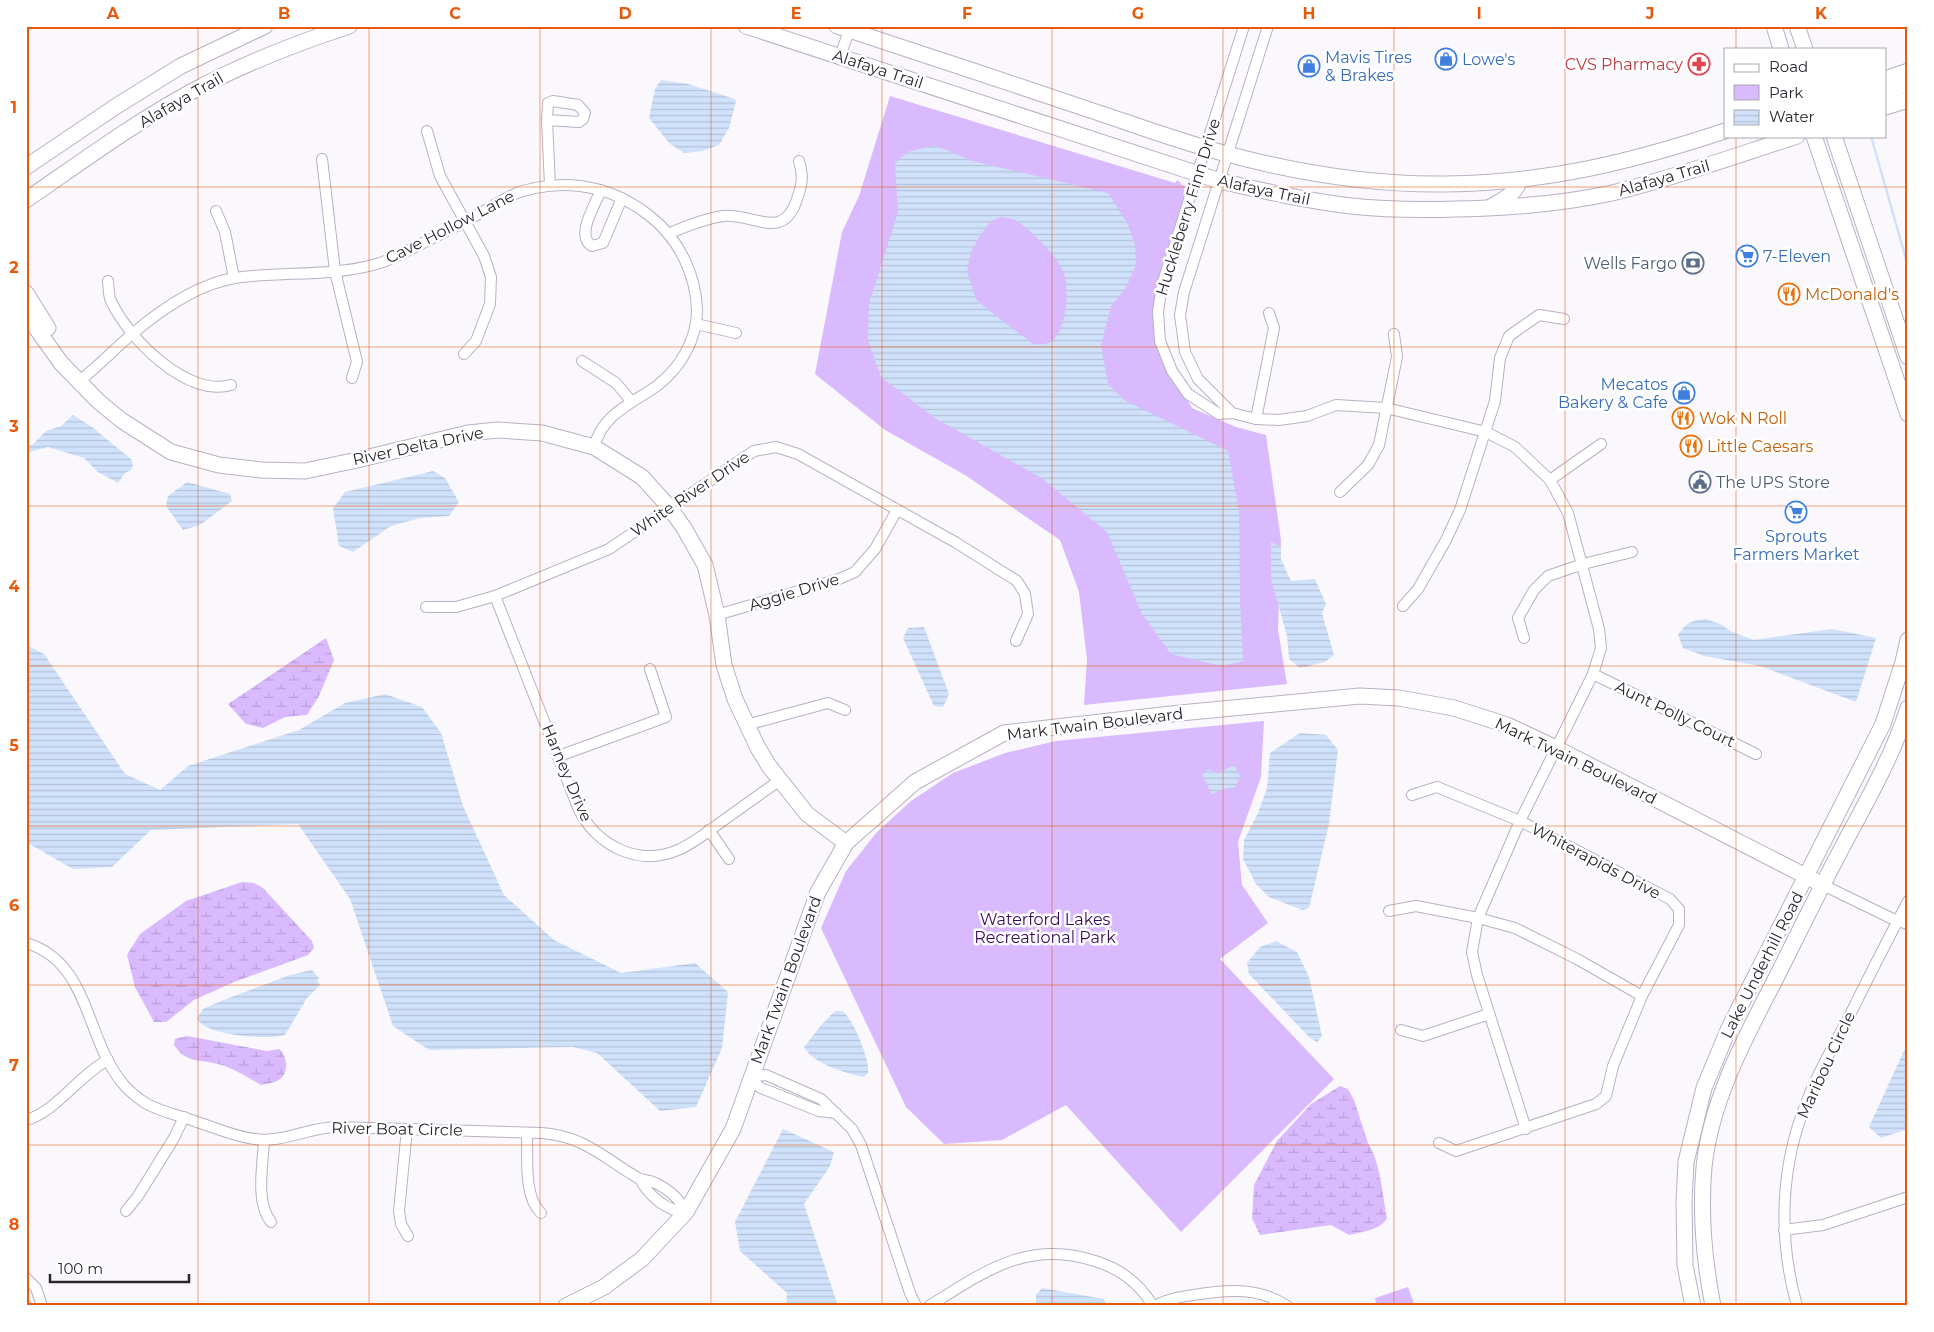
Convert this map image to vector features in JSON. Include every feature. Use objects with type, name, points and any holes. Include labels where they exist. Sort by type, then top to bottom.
[{"type":"street","name":"Alafaya Trail","points":[[26,168],[118,105],[181,66],[265,26]]},
{"type":"street","name":"Alafaya Trail","points":[[26,200],[133,127],[190,92],[287,47],[349,26]]},
{"type":"street","name":"Alafaya Trail","points":[[746,26],[1220,181],[1284,195],[1352,206],[1421,210],[1489,208],[1525,206],[1610,193],[1688,172],[1791,138]]},
{"type":"street","name":"Huckleberry Finn Drive","points":[[1244,26],[1162,285],[1158,312],[1160,341],[1172,371],[1188,394],[1219,414],[1232,413],[1256,419],[1279,420],[1307,416],[1336,405],[1386,408],[1486,432],[1515,447],[1550,480],[1568,513],[1583,564],[1599,629],[1601,648],[1593,674],[1520,821],[1478,918],[1472,952],[1477,975],[1526,1129]]},
{"type":"street","name":"Huckleberry Finn Drive","points":[[1232,413],[1198,379],[1185,352],[1180,315],[1184,292],[1268,26]]},
{"type":"street","points":[[1774,26],[1781,48]]},
{"type":"street","points":[[1797,26],[1804,48]]},
{"type":"street","name":"Alafaya Trail","points":[[846,28],[1227,154],[1317,173],[1370,180],[1445,184],[1520,180],[1595,169],[1632,160],[1724,131]]},
{"type":"street","points":[[840,56],[846,28]]},
{"type":"street","points":[[1886,79],[1908,71]]},
{"type":"street","points":[[1886,92],[1908,84]]},
{"type":"street","points":[[1886,107],[1908,100]]},
{"type":"street","points":[[547,120],[579,122],[583,119],[585,113],[578,105],[553,101],[548,103],[547,120],[550,185]]},
{"type":"street","points":[[427,131],[440,176],[484,256],[491,277],[490,304],[476,340],[464,354]]},
{"type":"street","points":[[1815,138],[1908,414]]},
{"type":"street","points":[[1835,138],[1908,357]]},
{"type":"street","points":[[322,159],[335,271],[357,362],[352,378]]},
{"type":"street","points":[[668,234],[698,221],[724,216],[744,216],[766,223],[778,223],[789,218],[800,191],[803,176],[799,160]]},
{"type":"street","points":[[1489,208],[1510,196],[1517,189],[1520,180]]},
{"type":"street","name":"Cave Hollow Lane","points":[[79,381],[132,334],[177,301],[206,286],[234,278],[335,271],[373,265],[403,253],[519,192],[550,185],[579,186],[601,190],[622,198],[640,208],[656,221],[668,234],[687,264],[696,296],[696,324],[688,348],[668,376],[611,417],[598,435],[594,447]]},
{"type":"street","points":[[601,190],[584,232],[586,241],[592,246],[603,243],[622,198]]},
{"type":"street","points":[[216,211],[225,232],[234,278]]},
{"type":"street","points":[[108,282],[110,300],[132,334],[164,364],[186,377],[214,388],[231,385]]},
{"type":"street","name":"River Delta Drive","points":[[26,293],[68,359],[79,381]]},
{"type":"street","points":[[1256,419],[1274,328],[1269,313]]},
{"type":"street","name":"River Delta Drive","points":[[26,314],[61,363],[98,401],[121,420],[171,452],[219,465],[253,469],[305,470],[357,460],[468,433],[498,430],[542,433],[594,447],[642,477],[669,507],[684,528],[705,565],[717,615],[724,665],[746,725],[769,766],[807,814],[846,843]]},
{"type":"street","points":[[1403,606],[1418,589],[1446,540],[1460,510],[1495,401],[1500,358],[1509,336],[1538,315],[1564,319]]},
{"type":"street","points":[[1879,328],[1897,323]]},
{"type":"street","points":[[696,324],[736,333]]},
{"type":"street","points":[[1340,492],[1368,465],[1379,445],[1397,357],[1394,334]]},
{"type":"street","points":[[582,361],[616,383],[632,402]]},
{"type":"street","points":[[1550,480],[1601,444]]},
{"type":"street","name":"White River Drive","points":[[426,607],[456,607],[495,596],[609,549],[754,451],[776,447],[798,454],[955,542],[1017,581],[1025,594],[1028,614],[1016,641]]},
{"type":"street","name":"Aggie Drive","points":[[717,615],[839,579],[855,572],[876,549],[897,510]]},
{"type":"street","points":[[1524,638],[1518,618],[1534,590],[1548,576],[1583,564],[1632,552]]},
{"type":"street","name":"Harney Drive","points":[[495,596],[579,810],[585,822],[603,840],[622,852],[638,856],[663,854],[678,850],[780,780]]},
{"type":"street","name":"Lake Underhill Road","points":[[1693,1306],[1685,1265],[1684,1201],[1686,1162],[1704,1088],[1729,1028],[1883,724],[1908,640]]},
{"type":"street","points":[[559,756],[666,717],[650,670]]},
{"type":"street","name":"Aunt Polly Court","points":[[1593,674],[1756,754]]},
{"type":"street","name":"Mark Twain Boulevard","points":[[566,1306],[604,1287],[642,1259],[686,1212],[734,1128],[818,892],[846,843],[916,782],[1004,733],[1360,696],[1399,698],[1454,708],[1507,725],[1556,748],[1806,876]]},
{"type":"street","points":[[746,725],[828,703],[845,710]]},
{"type":"street","name":"Lake Underhill Road","points":[[1713,1306],[1706,1269],[1703,1204],[1704,1165],[1714,1119],[1724,1087],[1738,1052],[1822,885],[1870,795],[1902,727],[1908,708]]},
{"type":"street","name":"Whiterapids Drive","points":[[1412,795],[1437,787],[1520,821],[1670,899],[1679,909],[1679,925],[1642,996],[1613,1066],[1606,1096],[1596,1104],[1456,1152],[1439,1143]]},
{"type":"street","points":[[709,830],[729,859]]},
{"type":"street","points":[[1806,876],[1897,921],[1908,924]]},
{"type":"street","name":"Maribou Circle","points":[[1797,1306],[1788,1265],[1784,1230],[1785,1194],[1794,1138],[1805,1104],[1908,900]]},
{"type":"street","points":[[1390,911],[1416,906],[1478,918],[1515,928],[1577,959],[1642,996]]},
{"type":"street","name":"River Boat Circle","points":[[26,943],[47,952],[62,964],[68,972],[108,1060],[122,1083],[134,1094],[153,1106],[239,1136],[264,1140],[279,1139],[329,1127],[552,1134],[582,1142],[599,1151],[640,1179],[651,1194],[669,1208],[686,1212]]},
{"type":"street","points":[[1401,1030],[1423,1036],[1489,1014]]},
{"type":"street","points":[[26,1120],[43,1113],[92,1069],[108,1060]]},
{"type":"street","points":[[752,1076],[761,1088],[819,1111],[836,1113],[852,1129],[861,1144],[910,1293],[916,1306]]},
{"type":"street","points":[[126,1211],[138,1196],[174,1138],[184,1117]]},
{"type":"street","points":[[407,1129],[399,1211],[401,1224],[408,1236]]},
{"type":"street","points":[[528,1133],[529,1192],[533,1204],[541,1213]]},
{"type":"street","points":[[264,1140],[262,1197],[265,1214],[271,1222]]},
{"type":"street","points":[[1784,1230],[1823,1225],[1908,1197]]},
{"type":"street","points":[[929,1306],[994,1267],[1024,1256],[1054,1253],[1080,1256],[1111,1267],[1141,1287],[1154,1306],[1178,1297],[1232,1290],[1258,1293],[1287,1306]]},
{"type":"street","points":[[26,1278],[36,1288],[42,1306]]},
{"type":"green space","points":[[890,96],[1175,183],[1178,180],[1182,185],[1186,186],[1184,189],[1185,202],[1155,295],[1155,344],[1192,408],[1236,427],[1266,435],[1281,540],[1278,630],[1287,684],[1084,705],[1087,660],[1079,592],[1060,540],[965,475],[885,430],[815,374],[842,232],[859,196]]},
{"type":"green space","points":[[326,638],[334,660],[319,696],[307,715],[285,717],[263,728],[246,724],[228,704]]},
{"type":"green space","name":"Waterford Lakes Recreational Park","points":[[1264,721],[1261,777],[1238,842],[1242,885],[1268,923],[1220,959],[1334,1079],[1181,1232],[1066,1105],[1002,1140],[944,1144],[906,1107],[821,928],[846,871],[877,832],[911,801],[953,773],[1005,753],[1056,741]]},
{"type":"green space","points":[[242,882],[254,883],[263,888],[312,941],[314,948],[308,955],[234,982],[194,1000],[166,1022],[154,1022],[135,987],[127,955],[140,934],[186,901]]},
{"type":"green space","points":[[187,1036],[267,1051],[279,1049],[286,1061],[286,1070],[277,1081],[261,1085],[230,1068],[194,1060],[184,1055],[174,1045],[175,1039]]},
{"type":"green space","points":[[1340,1086],[1348,1089],[1354,1100],[1368,1143],[1376,1160],[1387,1218],[1376,1228],[1349,1235],[1331,1225],[1260,1235],[1252,1218],[1254,1185],[1277,1141],[1311,1104]]},
{"type":"green space","points":[[1408,1287],[1415,1306],[1377,1306],[1375,1298]]},
{"type":"water","points":[[661,80],[688,84],[735,99],[729,128],[719,145],[702,151],[684,153],[670,144],[649,118],[655,89]]},
{"type":"water","points":[[934,145],[972,161],[1108,193],[1127,223],[1135,244],[1136,265],[1125,289],[1111,306],[1101,345],[1108,384],[1124,400],[1228,451],[1239,511],[1243,661],[1221,666],[1171,654],[1142,614],[1107,532],[1043,479],[935,418],[881,377],[868,340],[869,304],[898,212],[895,163],[908,152]],"holes":[[[1000,217],[1015,220],[1028,230],[1049,250],[1063,271],[1067,297],[1064,318],[1057,335],[1052,341],[1047,343],[1041,345],[1033,344],[977,301],[967,272],[971,252],[990,222]]]},
{"type":"water","points":[[73,415],[92,427],[131,459],[133,465],[131,470],[125,473],[118,483],[98,472],[84,458],[48,447],[26,453],[26,446],[32,445],[46,431],[61,426]]},
{"type":"water","points":[[433,471],[445,478],[459,502],[449,516],[420,518],[391,526],[353,552],[339,546],[333,508],[345,492]]},
{"type":"water","points":[[187,482],[230,494],[232,501],[200,525],[183,530],[166,506],[168,496]]},
{"type":"water","points":[[1271,542],[1281,547],[1281,559],[1291,581],[1315,579],[1326,604],[1322,613],[1334,655],[1325,662],[1300,668],[1289,659],[1287,636],[1271,579]]},
{"type":"water","points":[[1706,619],[1754,640],[1832,629],[1876,638],[1856,702],[1760,666],[1704,656],[1683,648],[1678,635],[1681,631],[1689,623]]},
{"type":"water","points":[[924,627],[949,694],[943,707],[934,706],[903,638],[908,628]]},
{"type":"water","points":[[26,645],[44,654],[125,774],[160,790],[188,766],[299,730],[345,703],[385,694],[422,707],[441,733],[463,806],[504,895],[554,940],[621,973],[695,963],[728,992],[722,1048],[696,1107],[660,1111],[597,1053],[573,1047],[429,1050],[393,1026],[350,899],[298,824],[151,830],[112,867],[73,869],[26,842]]},
{"type":"water","points":[[1300,733],[1326,735],[1338,750],[1329,824],[1309,908],[1303,910],[1269,897],[1256,884],[1243,859],[1244,840],[1258,813],[1267,788],[1270,753]]},
{"type":"water","points":[[1234,765],[1240,776],[1235,788],[1227,788],[1212,794],[1202,775],[1208,769],[1217,774]]},
{"type":"water","points":[[1276,941],[1297,952],[1309,977],[1322,1036],[1317,1042],[1310,1038],[1249,974],[1247,963],[1260,947]]},
{"type":"water","points":[[312,970],[319,978],[317,980],[320,985],[307,998],[285,1035],[252,1037],[223,1033],[202,1024],[197,1018],[203,1009],[216,1003],[290,975]]},
{"type":"water","points":[[835,1011],[842,1011],[846,1015],[860,1040],[868,1067],[868,1073],[864,1077],[822,1063],[808,1053],[804,1047]]},
{"type":"water","points":[[1908,1042],[1908,1129],[1881,1138],[1869,1127]]},
{"type":"water","points":[[783,1129],[834,1152],[830,1166],[804,1204],[838,1306],[786,1306],[787,1293],[740,1251],[735,1222]]},
{"type":"water","points":[[1042,1288],[1104,1299],[1107,1306],[1036,1306],[1036,1295]]},
{"type":"waterway","points":[[1872,138],[1908,266]]},
{"type":"place","name":"Lowe's","points":[[1446,59]]},
{"type":"place","name":"CVS Pharmacy","points":[[1699,64]]},
{"type":"place","name":"Mavis Tires & Brakes","points":[[1309,66]]},
{"type":"place","name":"7-Eleven","points":[[1747,256]]},
{"type":"place","name":"Wells Fargo","points":[[1693,263]]},
{"type":"place","name":"McDonald's","points":[[1789,294]]},
{"type":"place","name":"Mecatos Bakery & Cafe","points":[[1684,393]]},
{"type":"place","name":"Wok N Roll","points":[[1683,418]]},
{"type":"place","name":"Little Caesars","points":[[1691,446]]},
{"type":"place","name":"The UPS Store","points":[[1700,482]]},
{"type":"place","name":"Sprouts Farmers Market","points":[[1796,512]]}]
